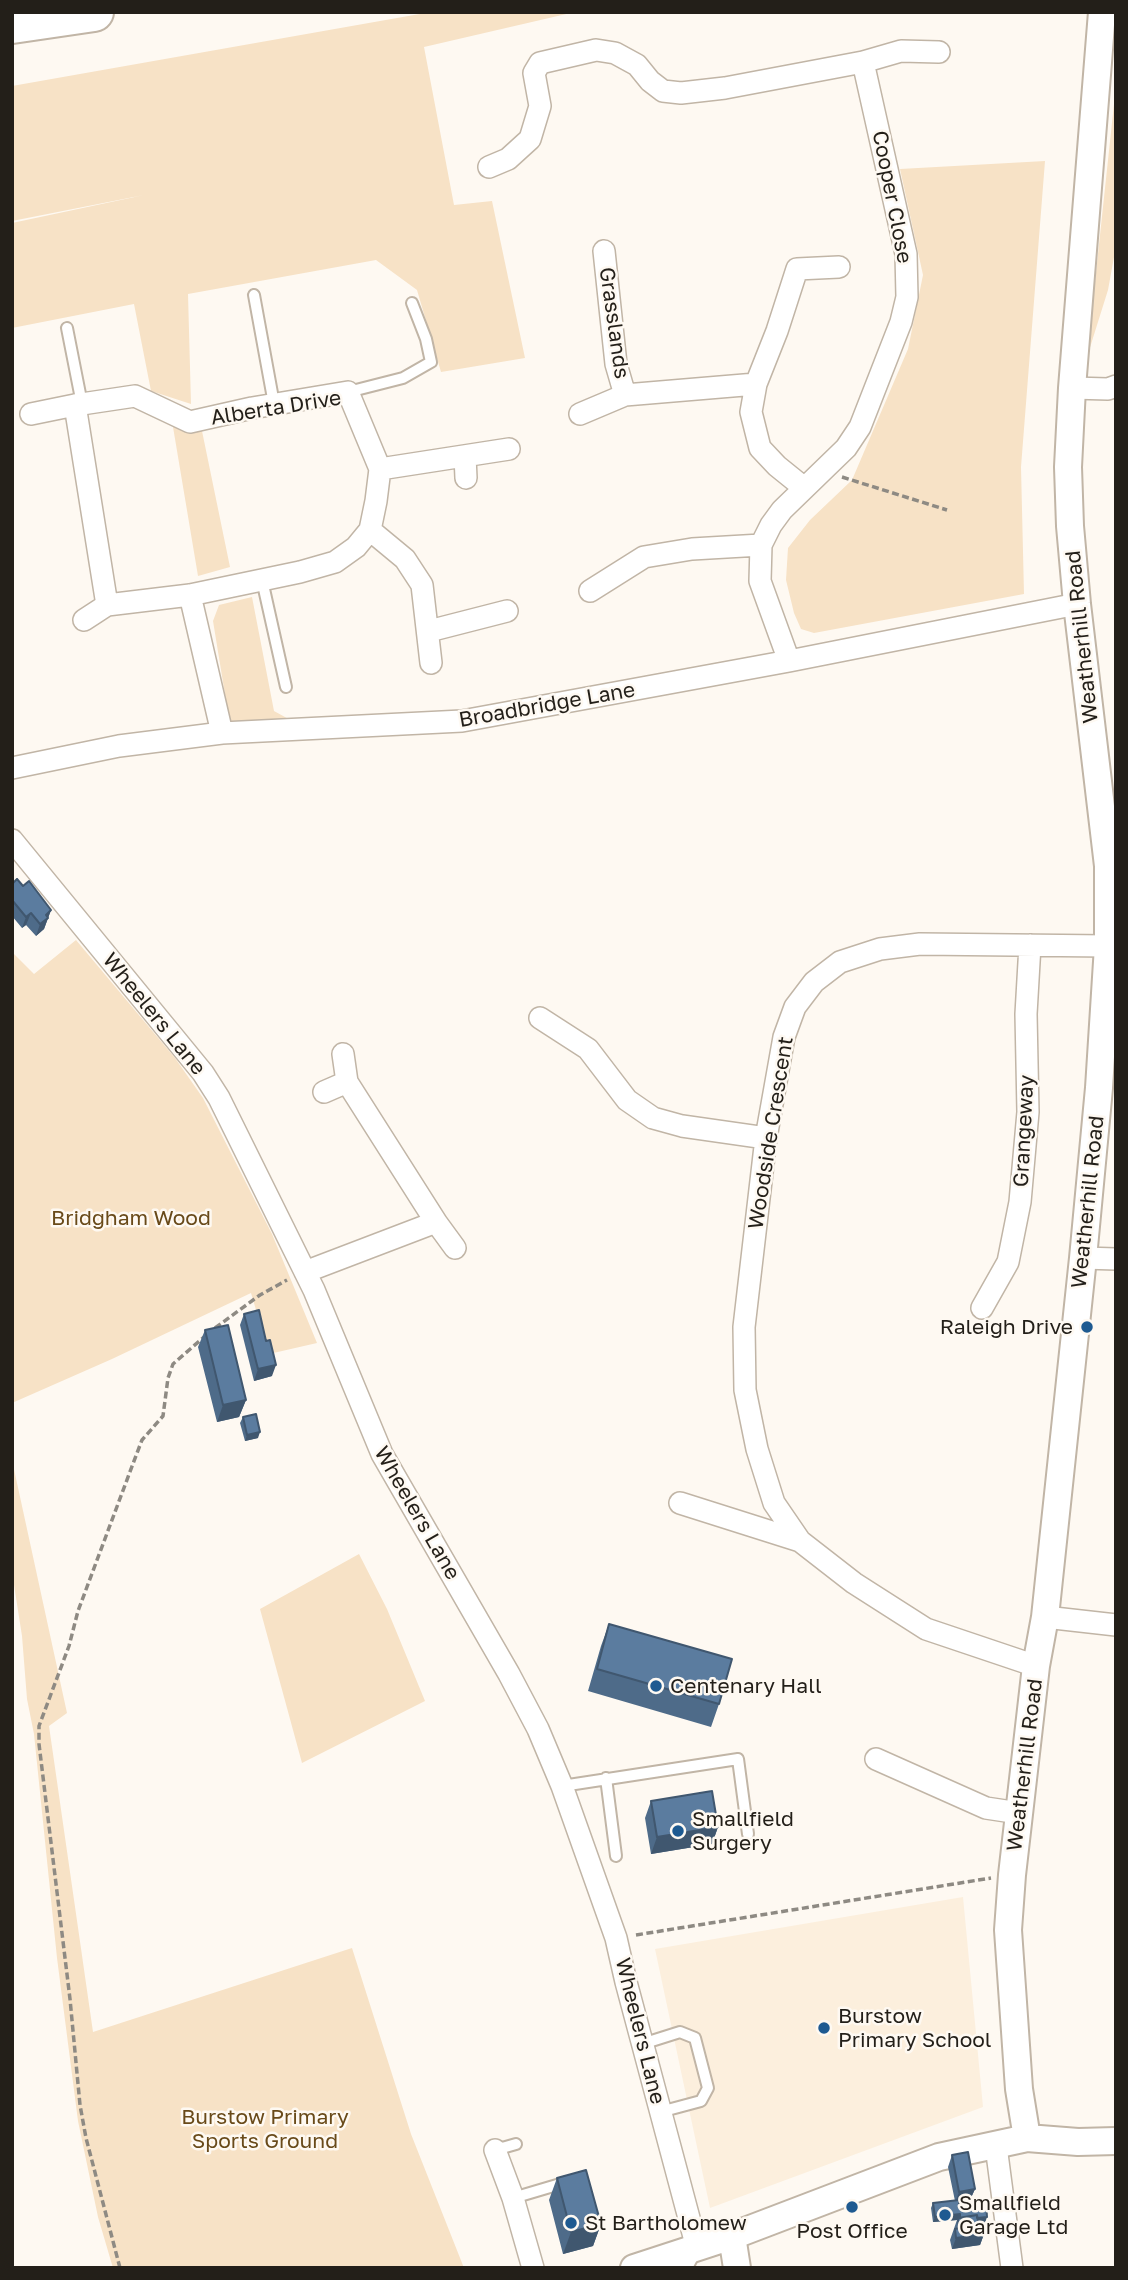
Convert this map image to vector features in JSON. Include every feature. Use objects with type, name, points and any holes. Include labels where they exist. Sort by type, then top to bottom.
[{"type":"highway","points":[[12,24],[94,12]]},
{"type":"street","name":"Weatherhill Road","points":[[1027,2138],[1019,2090],[1008,1930],[1012,1875],[1036,1666],[1045,1617],[1083,1258],[1111,930],[1104,822],[1077,604],[1068,467],[1102,12]]},
{"type":"street","points":[[489,167],[508,159],[530,139],[540,106],[534,73],[540,63],[596,50],[615,53],[637,65],[650,81],[663,90],[681,93],[725,88],[863,62],[901,51],[939,52]]},
{"type":"street","name":"Cooper Close","points":[[789,661],[760,581],[761,545],[771,525],[803,487],[824,471],[846,448],[860,427],[901,322],[907,297],[906,254],[863,62]]},
{"type":"street","name":"Grasslands","points":[[604,251],[616,364],[625,395]]},
{"type":"street","points":[[803,487],[760,448],[751,412],[755,384],[777,331],[797,269],[839,267]]},
{"type":"street","name":"Grasslands","points":[[580,414],[625,395],[755,384]]},
{"type":"street","points":[[1072,388],[1108,389],[1116,386]]},
{"type":"street","name":"Alberta Drive","points":[[31,414],[135,396],[190,422],[348,392],[380,469]]},
{"type":"street","points":[[78,404],[107,605]]},
{"type":"street","points":[[83,620],[107,605],[190,595],[335,562],[356,547],[370,530],[380,469],[509,449]]},
{"type":"street","points":[[465,456],[466,478]]},
{"type":"street","points":[[370,530],[405,559],[422,585],[431,663]]},
{"type":"street","points":[[590,591],[644,556],[692,549],[761,545]]},
{"type":"street","points":[[190,595],[222,733]]},
{"type":"street","name":"Broadbridge Lane","points":[[12,768],[119,746],[222,733],[461,721],[789,661],[1077,604]]},
{"type":"street","points":[[429,631],[507,611]]},
{"type":"street","name":"Wheelers Lane","points":[[12,840],[211,1084],[223,1104],[305,1272],[375,1440],[538,1729],[562,1786],[616,1938],[672,2155],[690,2258]]},
{"type":"street","name":"Woodside Crescent","points":[[1036,1666],[926,1629],[853,1583],[800,1541],[774,1503],[757,1449],[745,1390],[744,1327],[766,1138],[784,1037],[795,1007],[814,982],[840,962],[880,948],[920,944],[1030,945],[1111,930]]},
{"type":"street","name":"Grangeway","points":[[982,1308],[1008,1262],[1020,1202],[1028,1112],[1026,1014],[1030,945]]},
{"type":"street","points":[[540,1018],[588,1049],[627,1100],[653,1118],[682,1126],[766,1138]]},
{"type":"street","points":[[342,1054],[347,1082],[455,1248]]},
{"type":"street","points":[[324,1092],[347,1082]]},
{"type":"street","points":[[305,1272],[436,1222]]},
{"type":"street","points":[[1083,1258],[1116,1259]]},
{"type":"street","name":"Woodside Crescent","points":[[680,1503],[800,1541]]},
{"type":"street","points":[[1045,1617],[1116,1625]]},
{"type":"street","points":[[876,1759],[986,1808],[1019,1813]]},
{"type":"street","points":[[634,2268],[690,2258],[732,2235],[939,2157],[1027,2138],[1078,2142],[1116,2141]]},
{"type":"street","points":[[996,2146],[1012,2268]]},
{"type":"street","points":[[495,2151],[513,2198],[533,2268]]},
{"type":"street","points":[[732,2235],[737,2268]]},
{"type":"lane","points":[[254,295],[274,404]]},
{"type":"lane","points":[[348,392],[403,378],[430,362],[426,339],[412,303]]},
{"type":"lane","points":[[66,328],[78,404]]},
{"type":"lane","points":[[262,580],[286,687]]},
{"type":"lane","points":[[562,1786],[738,1759],[748,1834]]},
{"type":"lane","points":[[606,1778],[616,1856]]},
{"type":"lane","points":[[642,2044],[680,2032],[695,2038],[702,2063],[708,2088],[701,2101],[660,2112]]},
{"type":"lane","points":[[495,2151],[516,2144]]},
{"type":"lane","points":[[513,2198],[569,2182]]},
{"type":"path","points":[[824,471],[947,510]]},
{"type":"path","points":[[120,2268],[80,2105],[39,1727],[136,1453],[142,1440],[163,1416],[170,1371],[177,1359],[260,1295],[305,1272]]},
{"type":"path","points":[[616,1938],[1012,1875]]},
{"type":"shaded area","name":"Burstow Primary School","points":[[963,1897],[983,2107],[710,2208],[655,1949]]},
{"type":"green space","points":[[431,12],[575,12],[424,47],[454,205],[492,201],[525,358],[441,372],[417,290],[376,260],[188,294],[191,404],[151,391],[134,304],[12,328],[12,223],[144,195],[12,221],[12,86]]},
{"type":"green space","points":[[1116,85],[1116,246],[1108,290],[1087,357]]},
{"type":"green space","points":[[1045,161],[1021,467],[1024,594],[814,633],[801,629],[786,580],[788,548],[810,520],[852,480],[908,349],[923,275],[900,169]]},
{"type":"green space","points":[[172,421],[202,431],[230,567],[198,576]]},
{"type":"green space","points":[[252,597],[274,711],[305,728],[230,725],[213,621],[219,605]]},
{"type":"green space","name":"Bridgham Wood","points":[[76,940],[175,1058],[203,1098],[272,1234],[317,1343],[269,1354],[251,1293],[12,1403],[12,952],[34,974]]},
{"type":"green space","name":"Burstow Primary Sports Ground","points":[[12,1460],[67,1713],[49,1726],[93,2032],[352,1948],[411,2134],[464,2268],[113,2268],[98,2217],[78,2121],[57,1958],[34,1734],[27,1699],[22,1636],[12,1572]]},
{"type":"green space","points":[[359,1554],[387,1609],[425,1701],[302,1763],[260,1609]]},
{"type":"building","points":[[17,879],[23,886],[29,881],[51,910],[46,915],[48,918],[40,924],[31,913],[26,917],[12,900],[12,884]]},
{"type":"building","points":[[259,1310],[266,1341],[270,1340],[276,1365],[258,1369],[244,1314]]},
{"type":"building","points":[[228,1325],[246,1400],[223,1405],[205,1330]]},
{"type":"building","points":[[256,1414],[260,1432],[247,1435],[243,1417]]},
{"type":"building","points":[[609,1624],[732,1659],[719,1704],[597,1669]]},
{"type":"building","points":[[712,1791],[718,1827],[657,1837],[651,1801]]},
{"type":"building","points":[[968,2152],[975,2189],[959,2192],[952,2155]]},
{"type":"building","points":[[586,2170],[601,2224],[571,2232],[557,2178]]},
{"type":"building","points":[[959,2200],[959,2205],[986,2202],[987,2217],[977,2218],[977,2215],[960,2218],[960,2214],[935,2217],[933,2203]]},
{"type":"building","points":[[977,2215],[978,2221],[982,2221],[984,2234],[956,2238],[958,2218]]},
{"type":"place","name":"Raleigh Drive","points":[[1087,1327]]},
{"type":"place","name":"Centenary Hall","points":[[656,1686]]},
{"type":"place","name":"Smallfield Surgery","points":[[678,1831]]},
{"type":"place","name":"Burstow Primary School","points":[[824,2028]]},
{"type":"place","name":"Post Office","points":[[852,2207]]},
{"type":"place","name":"Smallfield Garage Ltd","points":[[945,2215]]},
{"type":"place","name":"St Bartholomew","points":[[571,2223]]}]
